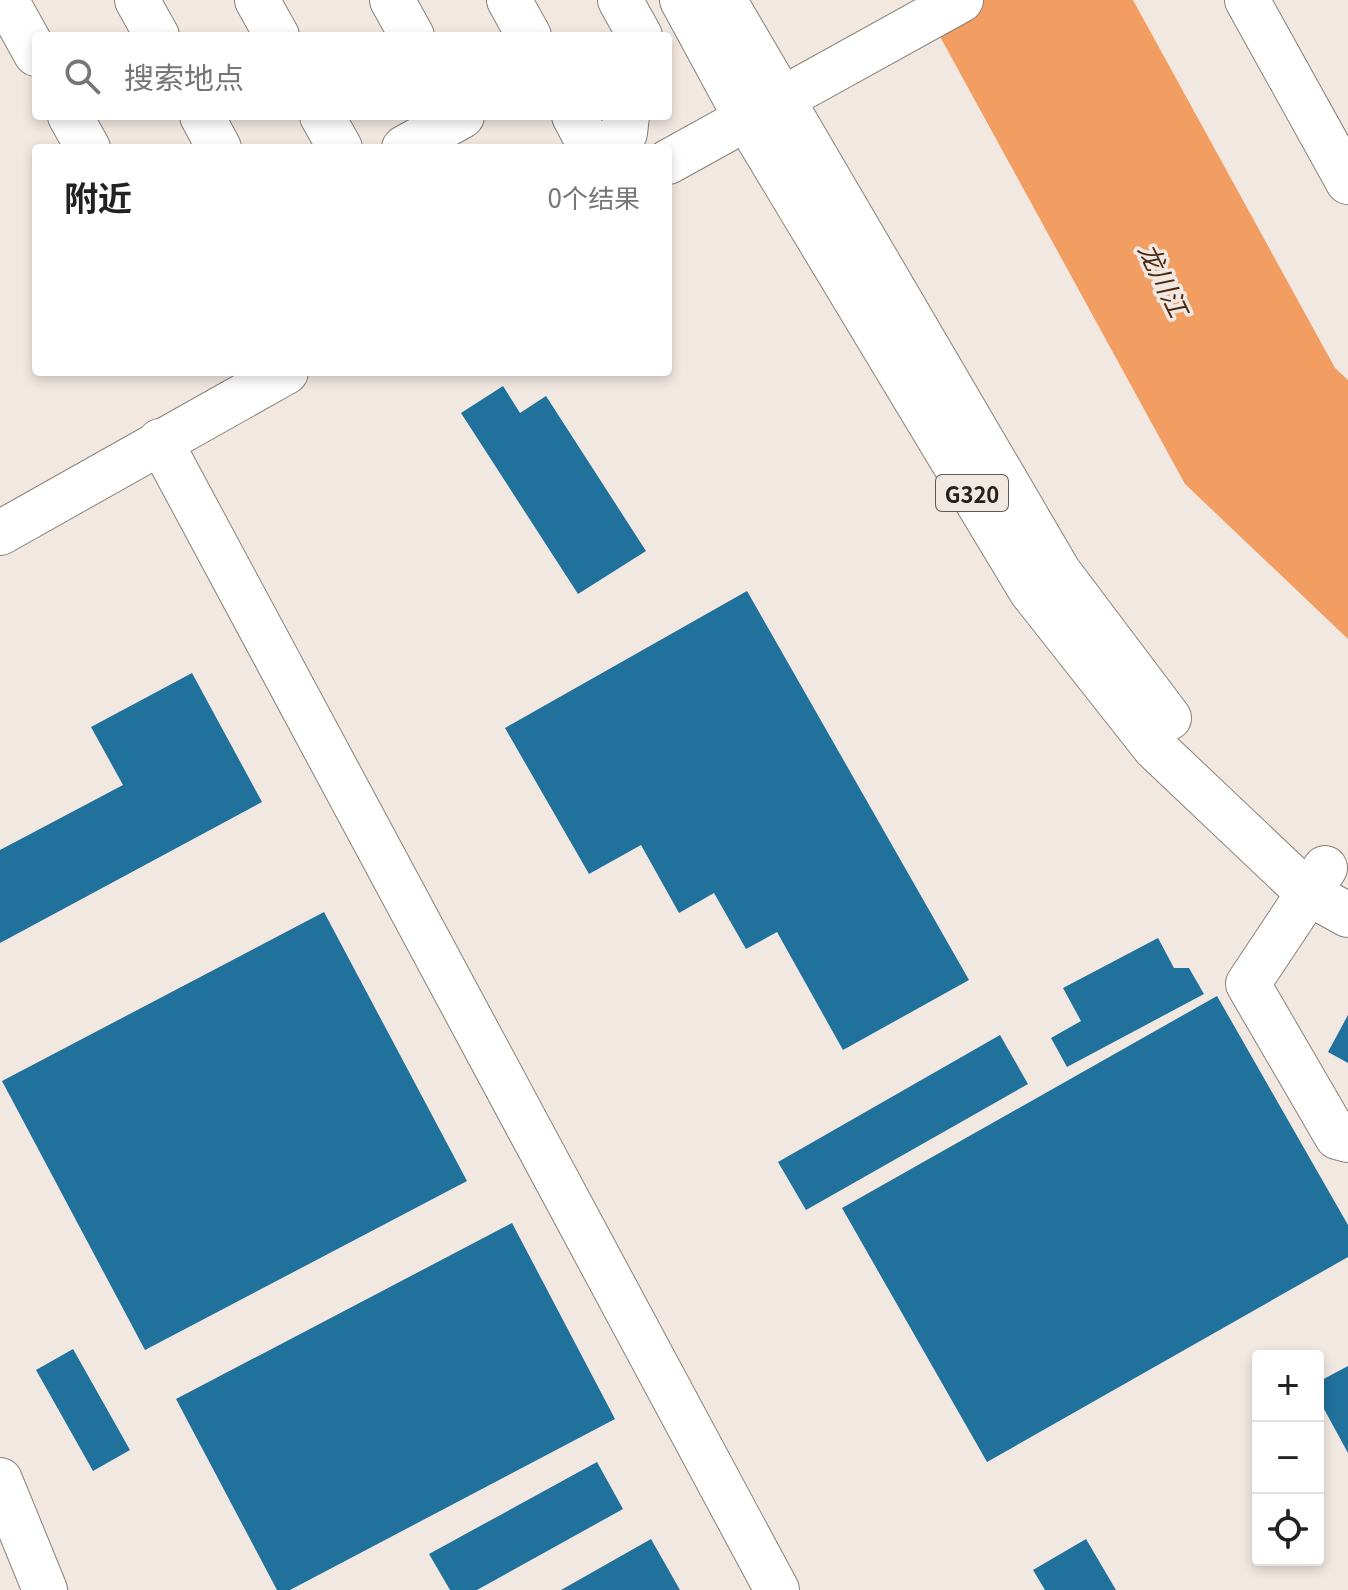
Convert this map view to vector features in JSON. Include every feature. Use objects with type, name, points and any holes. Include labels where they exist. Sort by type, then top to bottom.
[{"type":"main road","points":[[6,0],[32,47]]},
{"type":"main road","points":[[137,0],[155,32]]},
{"type":"main road","points":[[257,0],[275,32]]},
{"type":"main road","points":[[392,0],[410,32]]},
{"type":"main road","points":[[509,0],[527,32]]},
{"type":"main road","points":[[620,0],[638,32]]},
{"type":"main road","name":"G320","points":[[682,0],[764,109],[1031,591],[1155,748],[1327,881],[1348,915]]},
{"type":"main road","name":"G320","points":[[724,0],[764,109]]},
{"type":"main road","points":[[672,160],[961,0]]},
{"type":"main road","points":[[1247,0],[1348,182]]},
{"type":"main road","points":[[72,120],[86,144]]},
{"type":"main road","points":[[204,120],[217,144]]},
{"type":"main road","points":[[324,120],[338,144]]},
{"type":"main road","points":[[576,120],[589,144]]},
{"type":"main road","points":[[605,144],[625,133],[627,120]]},
{"type":"main road","points":[[414,144],[463,125]]},
{"type":"main road","points":[[0,533],[160,441],[221,388],[270,376]]},
{"type":"main road","points":[[160,441],[630,1309],[777,1590]]},
{"type":"main road","points":[[1327,881],[1248,984],[1337,1137],[1348,1140]]},
{"type":"main road","points":[[0,1480],[45,1590]]},
{"type":"water","name":"龙川江","points":[[920,0],[1133,0],[1335,368],[1348,380],[1348,639],[1185,484]]},
{"type":"building","points":[[503,386],[520,413],[546,396],[646,551],[578,594],[461,413]]},
{"type":"building","points":[[747,591],[969,980],[843,1050],[777,932],[746,949],[714,893],[679,913],[641,845],[589,874],[505,728]]},
{"type":"building","points":[[192,673],[262,802],[0,943],[0,850],[123,785],[91,727]]},
{"type":"building","points":[[324,912],[467,1181],[145,1350],[2,1081]]},
{"type":"building","points":[[1158,938],[1174,968],[1189,968],[1204,994],[1067,1067],[1051,1038],[1081,1021],[1063,988]]},
{"type":"building","points":[[1217,996],[1348,1225],[1348,1257],[987,1462],[842,1208]]},
{"type":"building","points":[[1348,1015],[1348,1063],[1328,1052]]},
{"type":"building","points":[[1000,1035],[1028,1084],[806,1210],[778,1162]]},
{"type":"building","points":[[512,1223],[615,1419],[290,1590],[277,1590],[176,1399]]},
{"type":"building","points":[[73,1349],[130,1450],[93,1471],[36,1370]]},
{"type":"building","points":[[1348,1366],[1348,1453],[1324,1409],[1324,1379]]},
{"type":"building","points":[[597,1462],[623,1509],[477,1590],[450,1590],[429,1554]]},
{"type":"building","points":[[651,1539],[680,1590],[561,1590]]},
{"type":"building","points":[[1086,1539],[1116,1590],[1045,1590],[1033,1570]]}]
